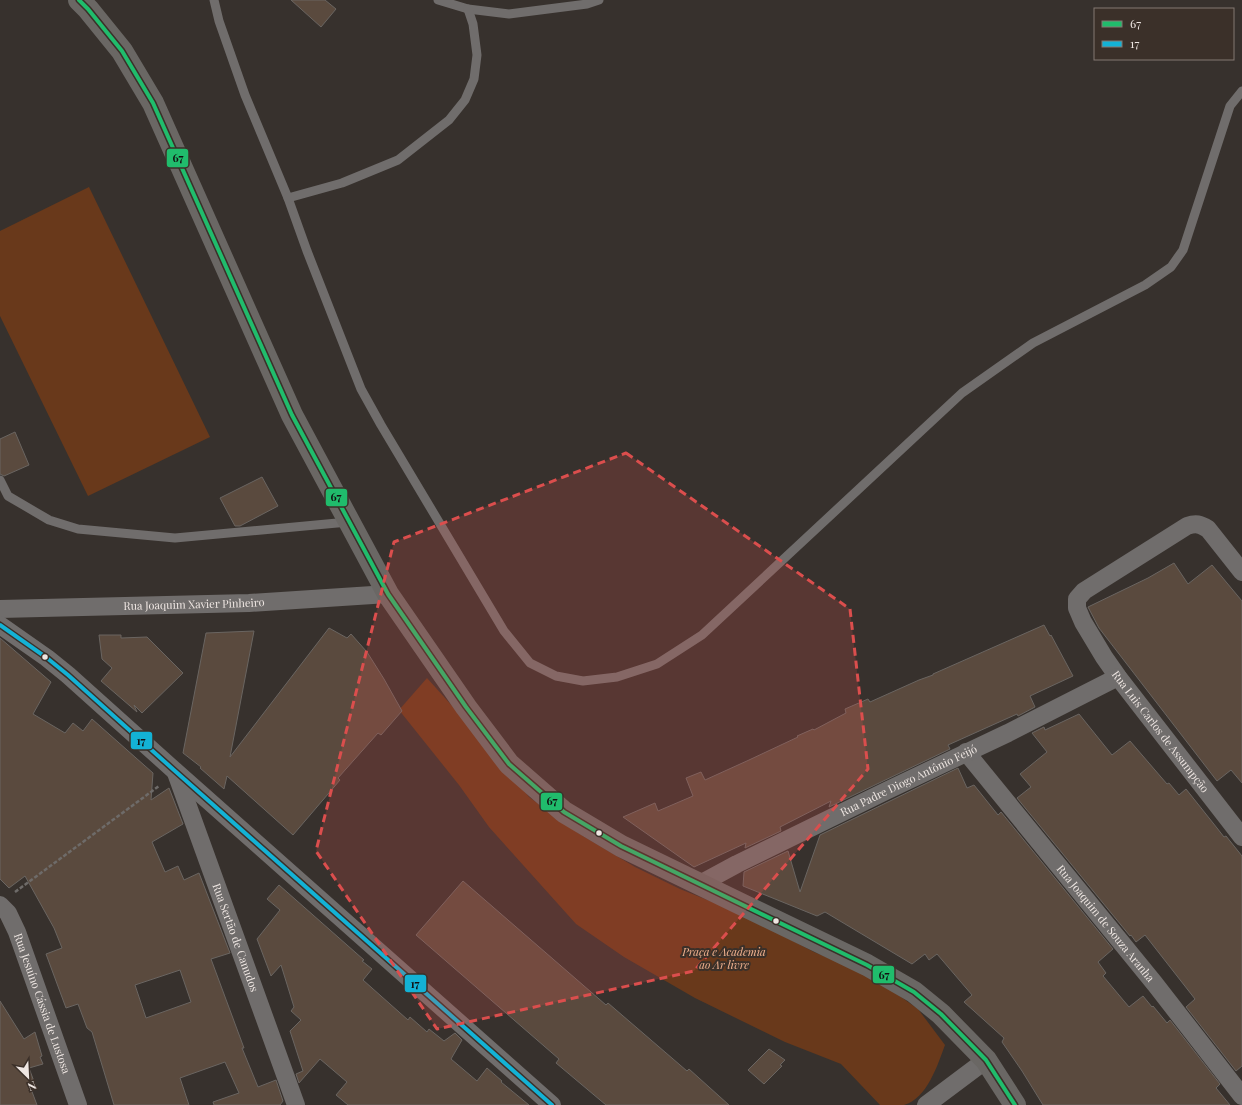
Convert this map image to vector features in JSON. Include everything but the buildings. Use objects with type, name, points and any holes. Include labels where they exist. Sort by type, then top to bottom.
[{"type":"main road","points":[[79,0],[122,51],[153,103],[292,415],[388,594],[466,707],[509,764],[564,812],[621,846],[867,965],[914,992],[941,1014],[986,1060],[1015,1105]]},
{"type":"street","name":"Rua Luis Carlos de Assumpção","points":[[1242,572],[1208,529],[1201,524],[1194,523],[1084,591],[1077,599],[1077,608],[1083,622],[1118,676],[1242,837]]},
{"type":"street","name":"Rua Joaquim Xavier Pinheiro","points":[[0,609],[249,603],[388,594]]},
{"type":"street","points":[[0,625],[47,658],[68,675],[552,1105]]},
{"type":"street","name":"Rua Padre Diogo Antônio Feijó","points":[[700,884],[736,864],[1008,733],[1118,676]]},
{"type":"street","name":"Rua Joaquim de Souza Aranha","points":[[966,752],[1155,984],[1242,1096]]},
{"type":"street","name":"Rua Sertão de Canudos","points":[[175,771],[296,1105]]},
{"type":"street","name":"Rua Jesuíno Cássia de Lustosa","points":[[0,905],[8,913],[17,932],[78,1105]]},
{"type":"street","points":[[926,1105],[986,1060]]},
{"type":"lane","points":[[214,0],[219,21],[245,95],[288,198],[307,251],[361,388],[381,425],[504,631],[530,663],[556,676],[583,681],[617,677],[658,664],[702,635],[962,393],[1033,343],[1145,284],[1171,267],[1183,250],[1230,106],[1242,91]]},
{"type":"lane","points":[[438,0],[468,10],[509,14],[587,4],[599,0]]},
{"type":"lane","points":[[288,198],[342,183],[398,160],[449,120],[465,100],[474,79],[477,55],[473,24],[468,10]]},
{"type":"lane","points":[[0,480],[8,496],[49,520],[78,529],[175,538],[350,522]]},
{"type":"path","points":[[14,893],[157,787],[175,771]]},
{"type":"highlighted area","points":[[626,453],[850,609],[868,769],[694,971],[437,1029],[316,851],[394,542]]},
{"type":"green space","points":[[89,187],[210,437],[88,496],[0,316],[0,231]]},
{"type":"green space","name":"Praça e Academia ao Ar livre","points":[[427,678],[472,728],[529,797],[578,833],[635,867],[680,889],[742,914],[814,952],[858,970],[887,987],[918,1009],[945,1045],[935,1071],[919,1096],[904,1105],[880,1105],[841,1064],[785,1042],[695,998],[624,957],[576,924],[489,827],[459,785],[399,710]]},
{"type":"transit line","name":"67","points":[[79,0],[122,51],[153,103],[292,415],[388,594],[466,707],[509,764],[564,812],[621,846],[867,965],[914,992],[941,1014],[986,1060],[1015,1105]]},
{"type":"transit line","name":"17","points":[[0,625],[47,658],[68,675],[552,1105]]}]
